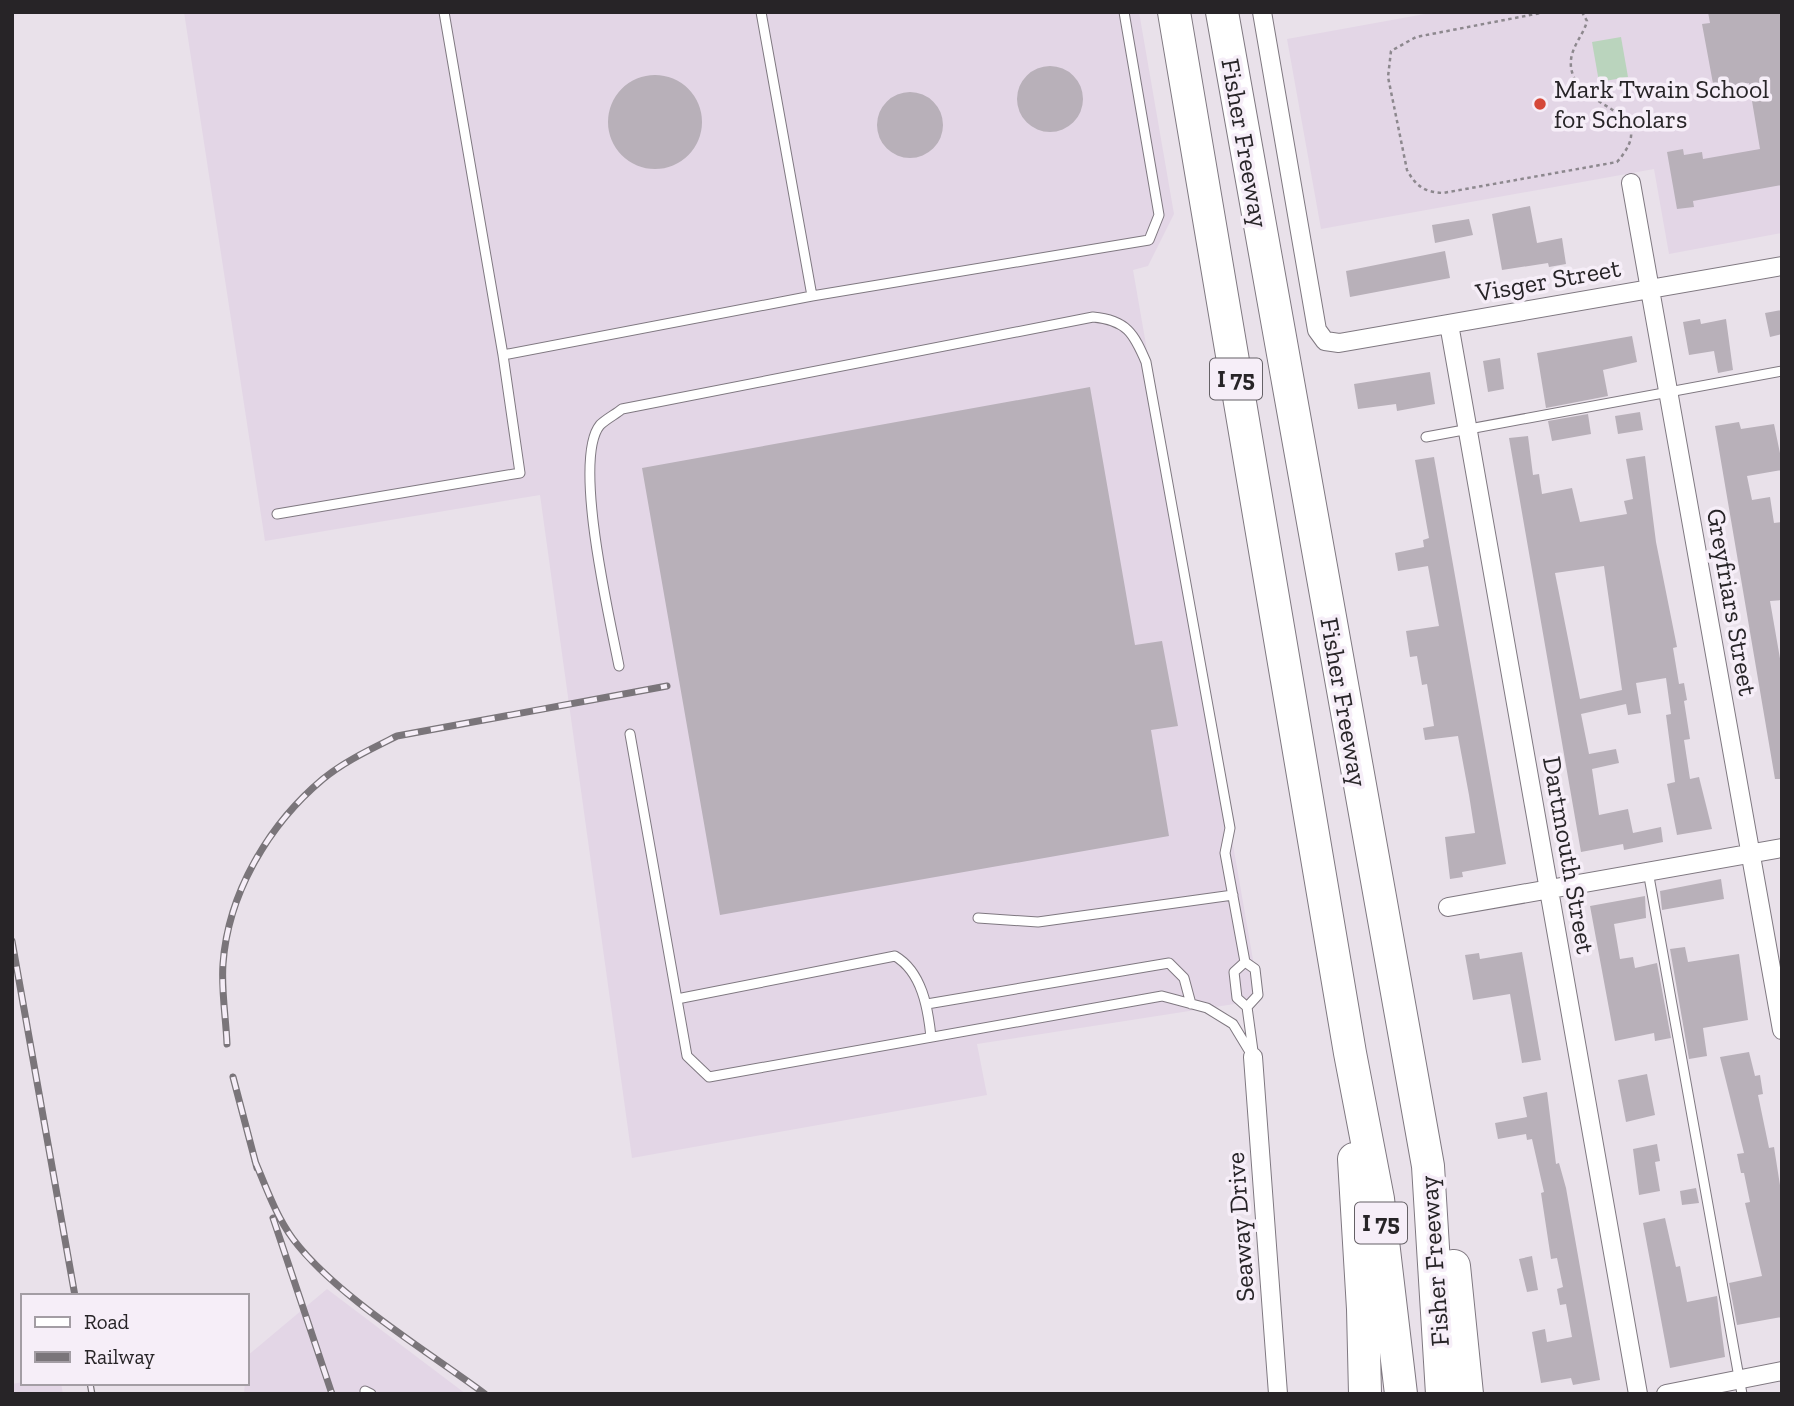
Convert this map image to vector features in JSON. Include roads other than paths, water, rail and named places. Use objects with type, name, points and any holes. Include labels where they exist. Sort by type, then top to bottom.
[{"type":"highway","name":"Fisher Freeway","points":[[1174,12],[1350,1053],[1378,1199],[1401,1394]]},
{"type":"highway","name":"Fisher Freeway","points":[[1222,12],[1428,1166],[1443,1394]]},
{"type":"highway","points":[[1350,1053],[1363,1309],[1364,1394]]},
{"type":"highway","points":[[1428,1166],[1446,1206],[1458,1292],[1467,1394]]},
{"type":"street","name":"Visger Street","points":[[1262,12],[1317,330],[1325,341],[1339,343],[1782,266]]},
{"type":"street","name":"Greyfriars Street","points":[[1630,183],[1782,1030]]},
{"type":"street","name":"Dartmouth Street","points":[[1449,324],[1638,1394]]},
{"type":"street","points":[[1448,906],[1782,848]]},
{"type":"street","name":"Seaway Drive","points":[[1253,1057],[1278,1394]]},
{"type":"street","points":[[1666,1394],[1740,1386],[1782,1371]]},
{"type":"lane","points":[[277,514],[520,473],[503,355],[444,12]]},
{"type":"lane","points":[[761,12],[812,296]]},
{"type":"lane","points":[[503,355],[812,296],[1149,240],[1159,215],[1124,12]]},
{"type":"lane","points":[[619,666],[595,536],[589,466],[599,426],[622,409],[1093,317],[1105,318],[1123,325],[1134,335],[1146,362],[1230,828],[1225,853],[1245,962],[1255,969],[1258,995],[1247,1007]]},
{"type":"lane","points":[[1426,437],[1782,371]]},
{"type":"lane","points":[[630,734],[687,1056],[709,1077],[1162,996],[1207,1008],[1233,1024],[1253,1057]]},
{"type":"lane","points":[[1648,871],[1740,1386]]},
{"type":"lane","points":[[978,918],[1038,922],[1233,895]]},
{"type":"lane","points":[[677,999],[895,956],[908,964],[927,1004],[931,1037]]},
{"type":"lane","points":[[1245,962],[1234,972],[1237,998],[1247,1007],[1253,1057]]},
{"type":"lane","points":[[927,1004],[1169,963],[1184,978],[1191,1004]]},
{"type":"railway","points":[[227,1044],[223,964],[233,911],[243,886],[269,839],[285,817],[323,779],[349,761],[397,736],[667,686]]},
{"type":"railway","points":[[12,941],[75,1294]]},
{"type":"railway","points":[[233,1077],[257,1168]]},
{"type":"railway","points":[[255,1161],[281,1221],[311,1260],[357,1301],[485,1394]]},
{"type":"railway","points":[[273,1218],[332,1394]]},
{"type":"railway","points":[[90,1385],[92,1394]]},
{"type":"place","name":"Mark Twain School for Scholars","points":[[1540,104]]}]
